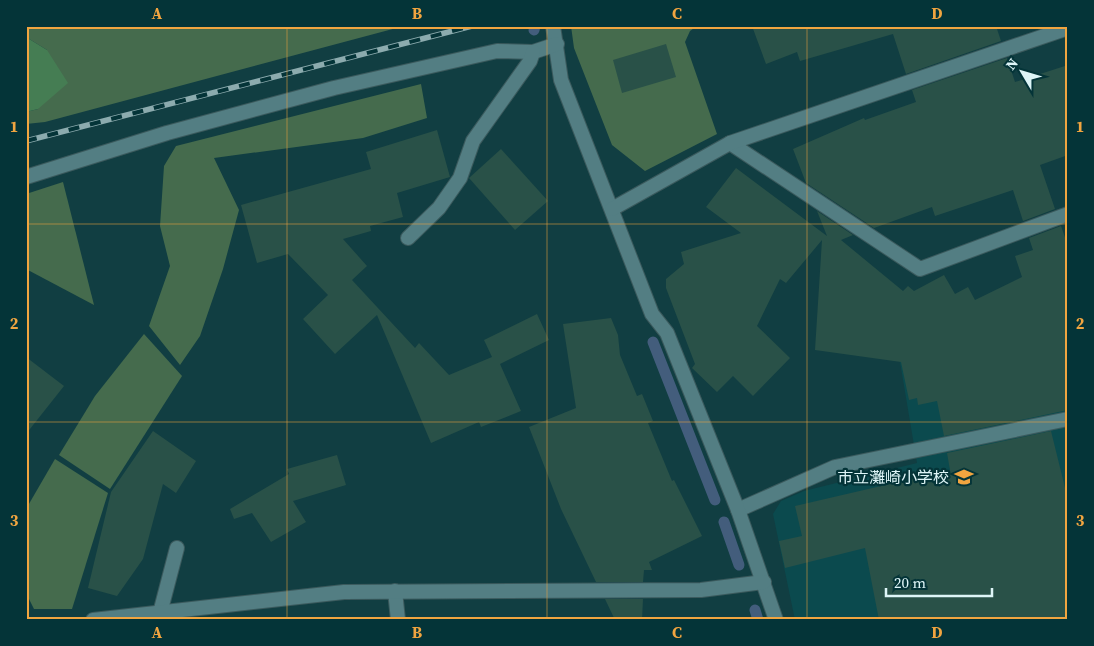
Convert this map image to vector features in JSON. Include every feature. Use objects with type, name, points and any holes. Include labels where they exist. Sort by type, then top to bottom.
[{"type":"street","points":[[554,26],[561,80],[652,314],[667,333],[738,510],[776,620]]},
{"type":"street","points":[[612,209],[730,143],[1068,28]]},
{"type":"street","points":[[26,177],[167,133],[334,88],[497,51],[533,52],[557,44]]},
{"type":"street","points":[[408,238],[439,208],[460,178],[473,141],[530,61],[533,52]]},
{"type":"street","points":[[730,143],[920,269],[1068,214]]},
{"type":"street","points":[[738,510],[835,467],[1068,419]]},
{"type":"street","points":[[160,613],[177,548]]},
{"type":"street","points":[[93,620],[344,592],[700,590],[764,582]]},
{"type":"street","points":[[395,591],[398,620]]},
{"type":"shaded area","name":"市立灘崎小学校","points":[[1068,347],[1068,620],[795,620],[773,514],[781,501],[804,491],[917,463],[900,362],[967,364]]},
{"type":"green space","points":[[26,26],[404,26],[45,122],[26,124],[26,112],[38,109],[47,50],[26,37]]},
{"type":"green space","points":[[571,26],[697,26],[690,31],[685,42],[717,134],[645,171],[612,145],[574,48]]},
{"type":"green space","points":[[26,37],[47,50],[68,83],[38,109],[26,112]]},
{"type":"green space","points":[[421,84],[427,118],[363,138],[214,158],[239,210],[223,269],[200,336],[180,365],[149,326],[170,266],[160,226],[164,166],[176,146]]},
{"type":"green space","points":[[63,182],[94,305],[26,269],[26,194]]},
{"type":"green space","points":[[144,334],[182,376],[110,489],[59,455],[95,396]]},
{"type":"green space","points":[[55,459],[108,493],[72,609],[34,609],[26,593],[26,509]]},
{"type":"building","points":[[752,26],[996,26],[1001,41],[906,74],[893,34],[800,61],[797,52],[766,64]]},
{"type":"building","points":[[666,44],[676,77],[622,93],[613,60]]},
{"type":"building","points":[[1007,58],[1015,82],[1068,65],[1068,155],[1040,165],[1055,209],[1023,221],[1013,190],[935,216],[932,207],[874,228],[806,183],[793,149],[864,118],[865,120],[916,102],[912,90]]},
{"type":"building","points":[[437,130],[450,177],[397,193],[403,217],[370,226],[371,231],[343,239],[367,266],[352,280],[415,348],[419,343],[449,375],[492,357],[484,340],[537,314],[549,340],[500,364],[521,411],[481,427],[479,422],[431,443],[377,315],[335,354],[303,319],[328,295],[288,254],[257,263],[241,205],[371,169],[366,152]]},
{"type":"building","points":[[501,149],[548,201],[515,230],[469,178]]},
{"type":"building","points":[[736,168],[827,236],[817,211],[853,235],[841,240],[903,291],[908,286],[914,291],[944,275],[955,294],[968,287],[975,300],[1022,277],[1015,256],[1033,250],[1029,238],[1061,226],[1068,246],[1068,410],[944,436],[937,401],[918,405],[917,398],[909,400],[901,362],[815,350],[822,240],[786,283],[780,279],[757,326],[790,358],[753,396],[733,376],[717,392],[692,368],[695,364],[666,288],[666,279],[684,264],[681,252],[741,233],[706,207]]},
{"type":"building","points":[[611,318],[618,335],[620,355],[637,396],[642,394],[653,421],[648,423],[672,481],[674,480],[702,536],[649,562],[652,570],[644,570],[643,582],[596,582],[561,509],[529,427],[576,408],[563,324]]},
{"type":"building","points":[[26,357],[64,386],[26,434]]},
{"type":"building","points":[[153,431],[196,461],[176,493],[163,484],[143,559],[117,596],[88,588],[111,492]]},
{"type":"building","name":"市立灘崎小学校","points":[[1051,431],[1068,500],[1068,620],[879,620],[865,548],[785,568],[779,541],[802,536],[795,506],[950,470],[947,453]]},
{"type":"building","points":[[337,455],[346,485],[293,501],[306,522],[271,542],[252,513],[234,519],[230,509],[289,474],[287,469]]},
{"type":"building","points":[[605,599],[643,599],[642,620],[615,620]]},
{"type":"waterway","points":[[534,30],[535,26]]},
{"type":"waterway","points":[[653,342],[715,500]]},
{"type":"waterway","points":[[724,522],[739,565]]},
{"type":"waterway","points":[[755,610],[758,620]]},
{"type":"railway","points":[[26,141],[472,26]]},
{"type":"place","name":"市立灘崎小学校","points":[[964,477]]}]
